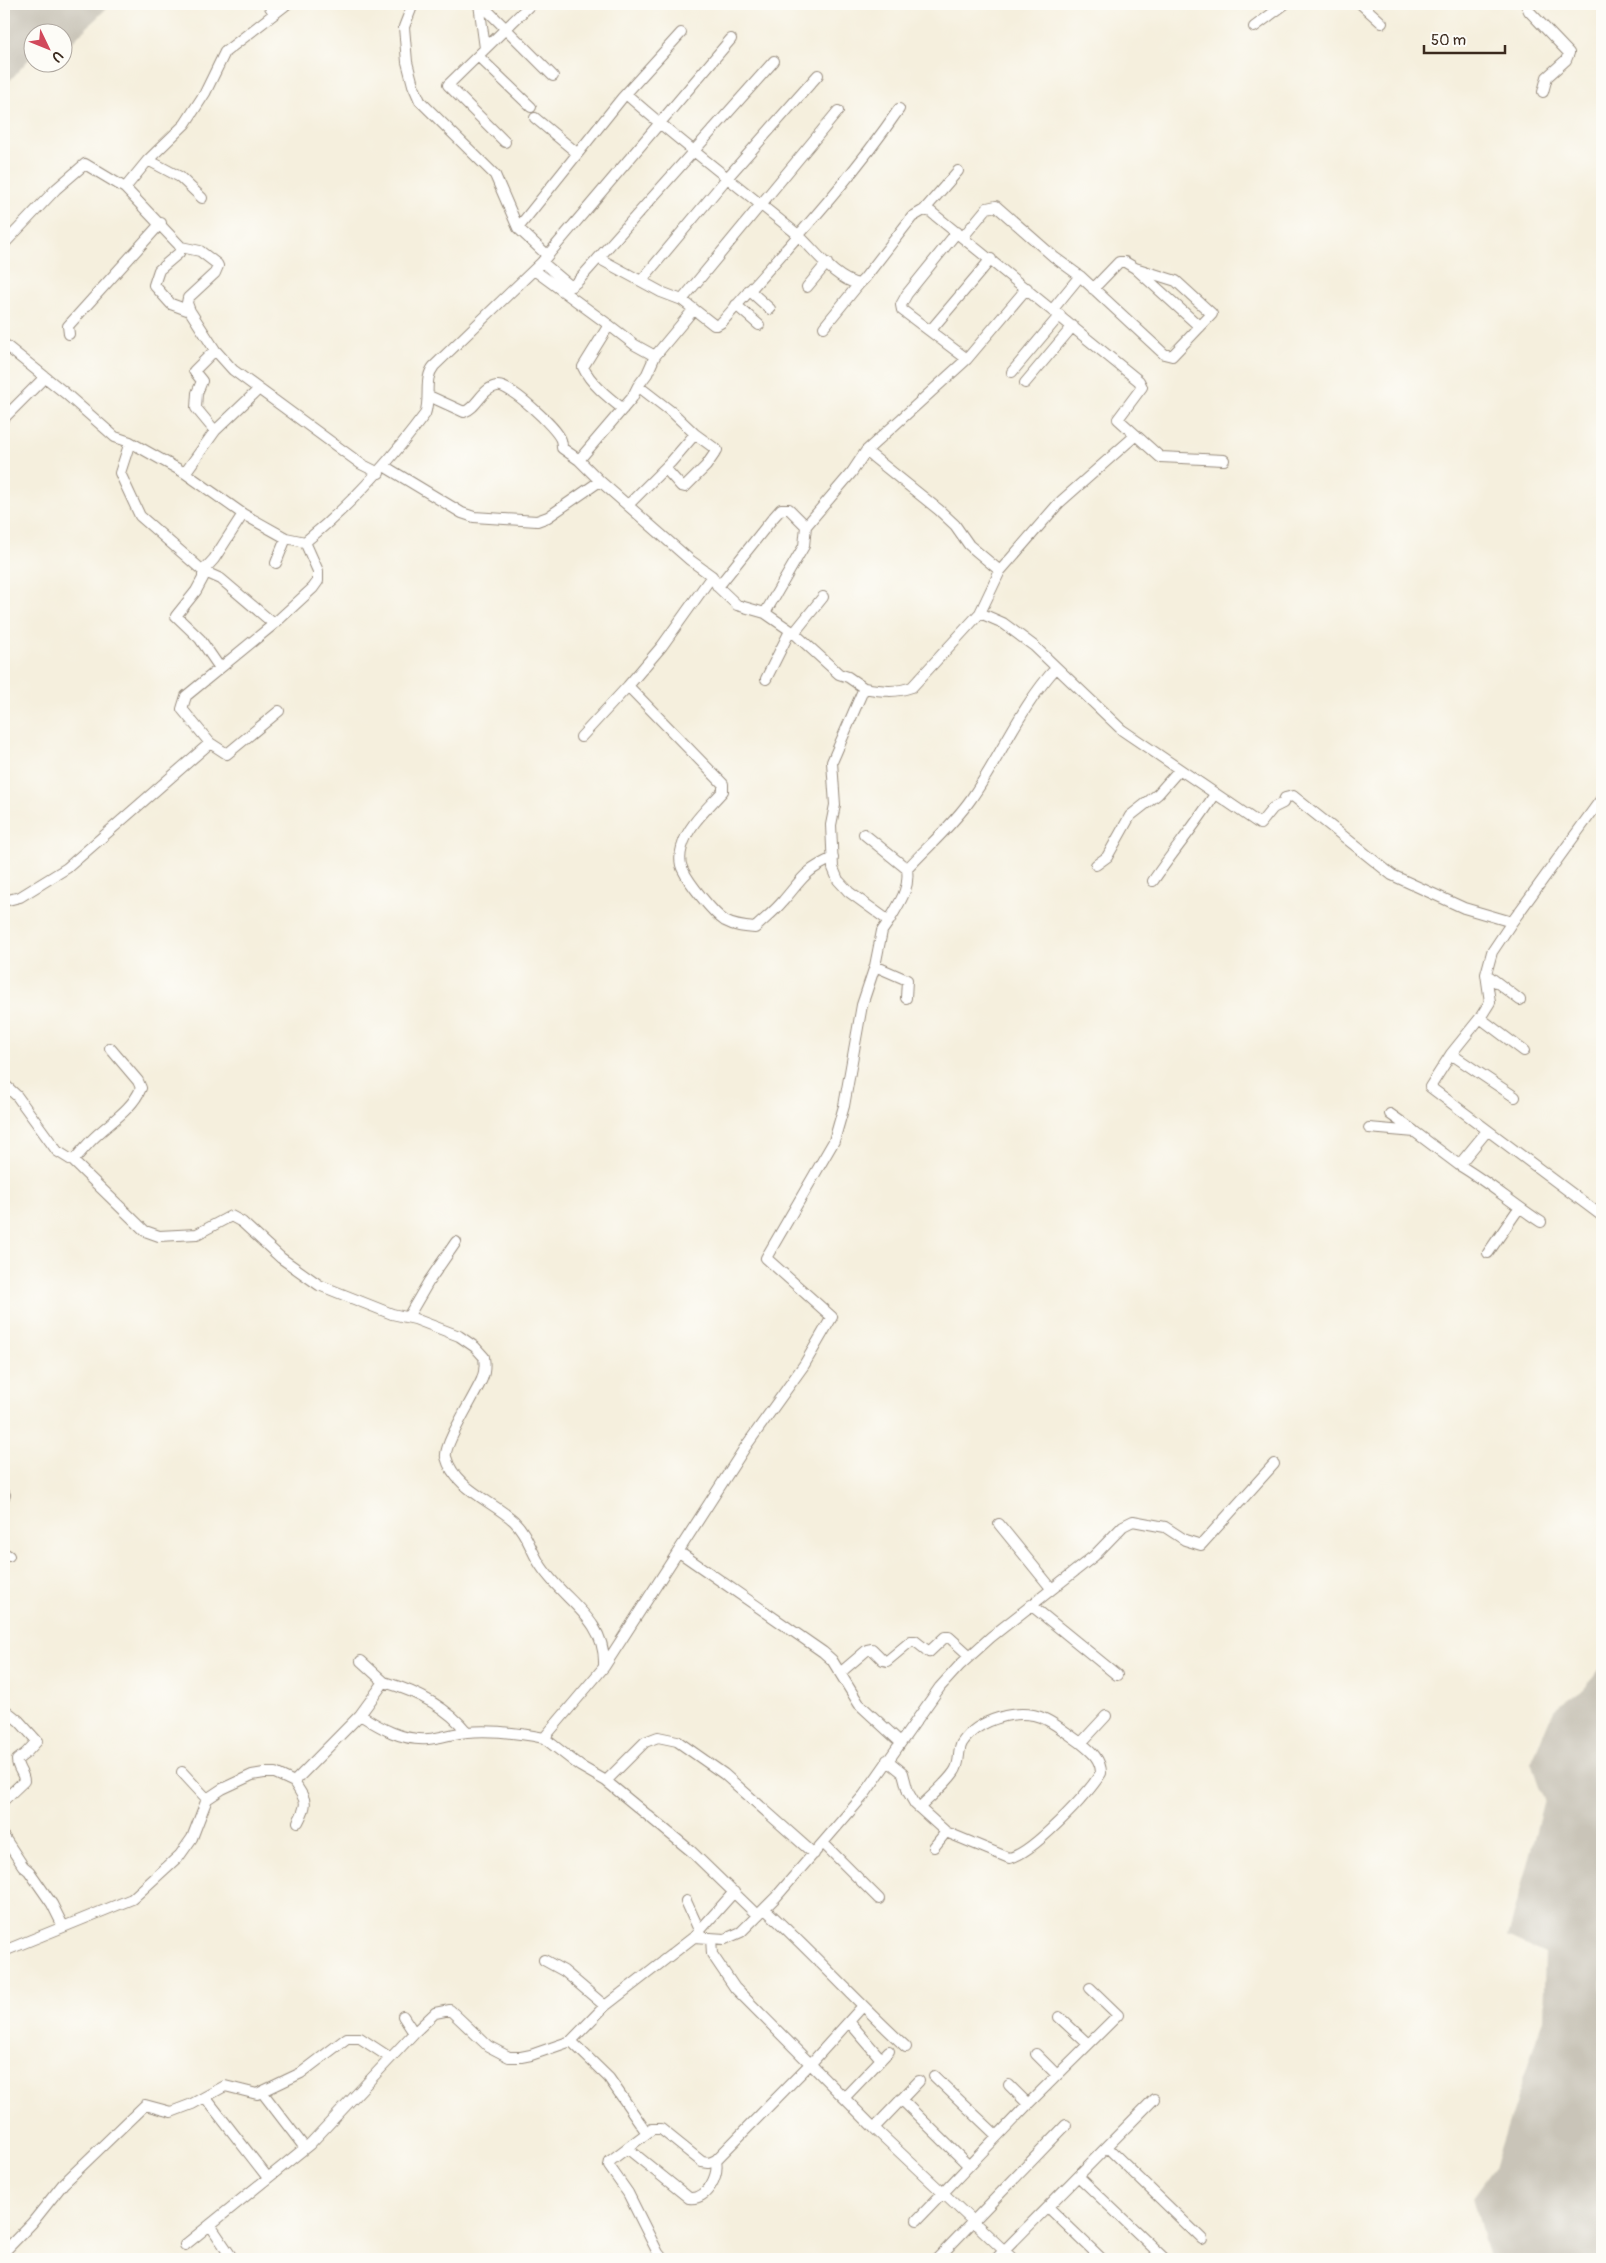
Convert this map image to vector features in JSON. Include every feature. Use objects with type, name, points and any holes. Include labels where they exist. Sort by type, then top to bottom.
[{"type":"street","points":[[125,188],[148,160],[186,124],[205,94],[225,52],[271,8],[287,4]]},
{"type":"street","points":[[413,4],[409,19],[404,26],[407,62],[413,85],[420,101],[495,175],[518,228],[541,262],[610,325],[635,345],[656,356]]},
{"type":"street","points":[[480,4],[553,76]]},
{"type":"street","points":[[480,4],[482,52],[531,108]]},
{"type":"street","points":[[505,142],[448,85],[531,4]]},
{"type":"street","points":[[1254,27],[1285,4]]},
{"type":"street","points":[[1361,4],[1382,23]]},
{"type":"street","points":[[1526,4],[1529,11],[1569,53],[1566,60],[1547,77],[1542,92]]},
{"type":"street","points":[[518,228],[626,94],[680,33]]},
{"type":"street","points":[[305,542],[328,522],[381,469],[425,414],[429,405],[429,371],[541,262],[731,39]]},
{"type":"street","points":[[541,262],[572,286],[600,258],[774,61]]},
{"type":"street","points":[[641,282],[727,178],[818,75]]},
{"type":"street","points":[[626,94],[760,206],[798,235],[827,263],[852,283],[859,284]]},
{"type":"street","points":[[600,258],[641,282],[682,300],[714,325],[718,325],[798,235],[885,129],[899,109]]},
{"type":"street","points":[[682,300],[838,111]]},
{"type":"street","points":[[535,118],[577,153]]},
{"type":"street","points":[[148,160],[180,177],[202,198]]},
{"type":"street","points":[[4,244],[56,189],[85,164],[125,188],[161,223],[181,247],[200,251],[214,260],[218,266],[215,273],[188,298],[190,310],[215,350],[234,370],[258,389],[361,464],[381,469],[462,513],[474,517],[528,521],[548,517],[600,481]]},
{"type":"street","points":[[824,327],[912,218],[924,210],[958,171]]},
{"type":"street","points":[[966,358],[902,310],[901,302],[960,234],[987,208],[996,206],[1054,257],[1080,276],[1167,356],[1175,355],[1212,314],[1176,281],[1135,268]]},
{"type":"street","points":[[924,210],[931,212],[960,234],[1139,381],[1142,387],[1118,419],[1160,457],[1224,460]]},
{"type":"street","points":[[68,334],[68,326],[161,223]]},
{"type":"street","points":[[181,247],[180,253],[159,270],[154,286],[171,304],[190,310]]},
{"type":"street","points":[[930,331],[991,259]]},
{"type":"street","points":[[1093,288],[1119,262],[1125,262],[1135,268],[1200,327]]},
{"type":"street","points":[[807,287],[827,263]]},
{"type":"street","points":[[1012,372],[1080,276]]},
{"type":"street","points":[[1163,294],[1176,281]]},
{"type":"street","points":[[765,613],[804,546],[806,526],[852,472],[866,451],[966,358],[1027,288]]},
{"type":"street","points":[[749,290],[770,309]]},
{"type":"street","points":[[736,306],[759,325]]},
{"type":"street","points":[[579,460],[623,409],[648,374],[656,356],[694,309]]},
{"type":"street","points":[[610,325],[583,367],[603,392],[623,409]]},
{"type":"street","points":[[1025,383],[1073,326]]},
{"type":"street","points":[[4,344],[115,437],[130,442],[185,473],[243,514],[286,538],[305,542]]},
{"type":"street","points":[[215,350],[194,371],[202,381],[197,393],[196,408],[215,431]]},
{"type":"street","points":[[4,418],[45,377]]},
{"type":"street","points":[[429,396],[464,412],[470,410],[486,392],[497,386],[506,387],[558,434],[562,448],[579,460],[600,481],[690,560],[712,576],[718,587],[737,605],[765,613],[792,632],[839,674],[848,677],[864,688],[883,691],[902,691],[912,687],[980,613],[1000,571],[1059,503],[1136,435]]},
{"type":"street","points":[[638,386],[716,450],[706,466],[685,487],[681,486],[665,468]]},
{"type":"street","points":[[185,473],[215,431],[258,389]]},
{"type":"street","points":[[628,504],[665,468],[695,434]]},
{"type":"street","points":[[130,442],[120,473],[140,516],[204,570],[221,579],[274,624]]},
{"type":"street","points":[[866,451],[939,510],[955,525],[969,546],[1000,571]]},
{"type":"street","points":[[718,587],[781,509],[789,509],[806,526]]},
{"type":"street","points":[[220,668],[200,639],[176,616],[196,591],[203,578],[204,570],[214,559],[243,514]]},
{"type":"street","points":[[276,563],[286,538]]},
{"type":"street","points":[[279,711],[227,754],[210,743],[182,709],[186,696],[274,624],[313,588],[318,580],[318,571],[305,542]]},
{"type":"street","points":[[581,737],[662,646],[712,576]]},
{"type":"street","points":[[766,679],[792,632],[823,597]]},
{"type":"street","points":[[980,613],[1003,623],[1034,646],[1122,730],[1260,824],[1273,808],[1283,803],[1285,798],[1293,796],[1392,875],[1464,908],[1512,922]]},
{"type":"street","points":[[907,869],[967,804],[995,762],[1037,689],[1056,668]]},
{"type":"street","points":[[628,686],[724,784],[722,791],[691,827],[682,846],[680,858],[682,869],[704,899],[724,920],[740,927],[755,928],[782,902],[812,867],[833,858]]},
{"type":"street","points":[[864,688],[832,762],[835,805],[831,825],[833,868],[838,880],[849,892],[890,921]]},
{"type":"street","points":[[4,901],[20,897],[67,868],[172,773],[210,743]]},
{"type":"street","points":[[1096,865],[1107,857],[1130,816],[1158,794],[1179,770]]},
{"type":"street","points":[[1153,881],[1172,853],[1198,822],[1215,794]]},
{"type":"street","points":[[1602,798],[1492,952],[1486,974],[1490,1002],[1480,1018],[1451,1054],[1430,1087],[1602,1216]]},
{"type":"street","points":[[544,1738],[604,1667],[746,1446],[804,1365],[832,1317],[766,1258],[834,1141],[844,1106],[862,1005],[875,966],[882,931],[890,921],[903,897],[909,881],[907,869],[864,834]]},
{"type":"street","points":[[875,966],[907,980],[906,998]]},
{"type":"street","points":[[1486,974],[1520,1000]]},
{"type":"street","points":[[1480,1018],[1524,1051]]},
{"type":"street","points":[[73,1161],[96,1136],[126,1109],[141,1088],[138,1081],[110,1048]]},
{"type":"street","points":[[1451,1054],[1515,1097]]},
{"type":"street","points":[[4,1084],[17,1096],[57,1151],[73,1161],[145,1231],[159,1236],[197,1234],[231,1216],[242,1222],[281,1258],[319,1285],[392,1314],[408,1317],[459,1336],[475,1347],[484,1357],[485,1368],[482,1380],[445,1450],[448,1464],[458,1479],[513,1521],[530,1541],[540,1564],[595,1627],[602,1640],[604,1667]]},
{"type":"street","points":[[1390,1114],[1541,1222]]},
{"type":"street","points":[[1369,1128],[1415,1132]]},
{"type":"street","points":[[1460,1165],[1487,1131]]},
{"type":"street","points":[[1488,1253],[1519,1208]]},
{"type":"street","points":[[408,1317],[429,1281],[456,1242]]},
{"type":"street","points":[[696,1933],[712,1938],[725,1939],[741,1932],[814,1854],[864,1795],[900,1741],[940,1687],[970,1656],[1094,1556],[1119,1529],[1133,1522],[1165,1527],[1185,1540],[1202,1545],[1274,1464]]},
{"type":"street","points":[[999,1524],[1052,1588]]},
{"type":"street","points":[[679,1552],[823,1652],[840,1673],[859,1704],[900,1741]]},
{"type":"street","points":[[1031,1605],[1117,1675]]},
{"type":"street","points":[[840,1673],[867,1650],[872,1649],[883,1660],[887,1661],[911,1641],[914,1641],[930,1652],[945,1637],[949,1637],[970,1656]]},
{"type":"street","points":[[361,1661],[384,1682],[410,1691],[438,1705],[458,1720],[467,1732]]},
{"type":"street","points":[[294,1782],[360,1715],[384,1682]]},
{"type":"street","points":[[4,1709],[19,1721],[37,1741],[17,1760],[17,1768],[24,1777],[24,1781],[4,1800]]},
{"type":"street","points":[[360,1715],[385,1731],[408,1738],[427,1739],[467,1732],[517,1733],[544,1738],[580,1766],[606,1781],[691,1851],[734,1892],[792,1934],[862,2007],[906,2047]]},
{"type":"street","points":[[887,1760],[903,1773],[912,1800],[919,1808],[946,1832],[1009,1858],[1027,1850],[1050,1830],[1101,1773],[1101,1765],[1081,1743],[1044,1719],[1025,1716],[998,1717],[978,1728],[967,1737],[961,1745],[958,1766],[954,1773],[919,1808]]},
{"type":"street","points":[[1081,1743],[1106,1716]]},
{"type":"street","points":[[606,1781],[645,1742],[658,1738],[677,1740],[724,1774],[814,1854]]},
{"type":"street","points":[[182,1772],[208,1800]]},
{"type":"street","points":[[4,1951],[132,1899],[180,1854],[192,1838],[208,1800],[235,1782],[252,1775],[275,1774],[294,1782],[306,1802],[298,1822]]},
{"type":"street","points":[[934,1847],[946,1832]]},
{"type":"street","points":[[4,1838],[52,1904],[63,1926]]},
{"type":"street","points":[[823,1843],[879,1899]]},
{"type":"street","points":[[185,2245],[305,2148],[356,2096],[389,2057],[435,2013],[450,2010],[488,2046],[508,2057],[521,2057],[571,2041],[605,2006],[696,1933],[734,1892]]},
{"type":"street","points":[[686,1901],[696,1933]]},
{"type":"street","points":[[712,1938],[712,1954],[735,1988],[874,2128],[1013,2259]]},
{"type":"street","points":[[544,1960],[564,1971],[605,2006]]},
{"type":"street","points":[[917,2220],[1028,2104],[1118,2015],[1090,1988]]},
{"type":"street","points":[[663,2259],[628,2193],[610,2168],[610,2161],[652,2129],[662,2129],[702,2162],[709,2163],[716,2160],[810,2064],[862,2007]]},
{"type":"street","points":[[403,2016],[414,2033]]},
{"type":"street","points":[[1059,2017],[1088,2044]]},
{"type":"street","points":[[844,2098],[885,2055],[851,2024]]},
{"type":"street","points":[[4,2252],[32,2223],[63,2184],[145,2105],[171,2112],[192,2104],[225,2086],[257,2094],[301,2073],[347,2038],[360,2038],[389,2057]]},
{"type":"street","points":[[571,2041],[609,2078],[647,2133]]},
{"type":"street","points":[[1036,2054],[1058,2075]]},
{"type":"street","points":[[934,2076],[997,2136]]},
{"type":"street","points":[[874,2128],[919,2081]]},
{"type":"street","points":[[1009,2085],[1028,2104]]},
{"type":"street","points":[[262,2092],[305,2148]]},
{"type":"street","points":[[205,2097],[268,2178]]},
{"type":"street","points":[[901,2099],[969,2166]]},
{"type":"street","points":[[996,2259],[1154,2099]]},
{"type":"street","points":[[937,2259],[1066,2125]]},
{"type":"street","points":[[1107,2147],[1202,2239]]},
{"type":"street","points":[[628,2148],[689,2198],[701,2195],[712,2183],[717,2174],[716,2160]]},
{"type":"street","points":[[1078,2176],[1165,2259]]},
{"type":"street","points":[[1048,2207],[1102,2259]]},
{"type":"street","points":[[210,2226],[233,2259]]},
{"type":"shaded area","points":[[4,4],[111,4],[72,42],[72,22],[22,22],[22,67],[4,87]]},
{"type":"shaded area","points":[[1602,1666],[1602,2259],[1489,2259],[1473,2197],[1494,2168],[1543,2019],[1545,1954],[1508,1937],[1544,1800],[1531,1763],[1554,1709],[1584,1689]]}]
